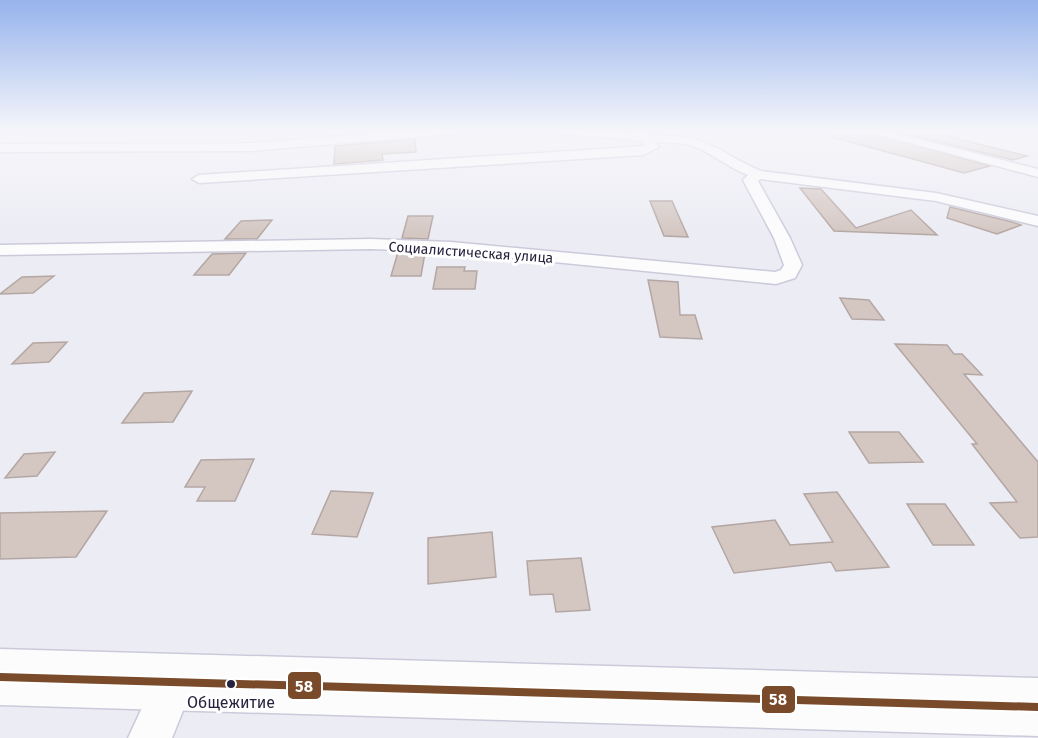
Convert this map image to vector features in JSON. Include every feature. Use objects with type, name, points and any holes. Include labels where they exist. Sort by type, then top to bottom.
[{"type":"main road","points":[[0,677],[1038,707]]},
{"type":"street","points":[[199,179],[414,165]]},
{"type":"street","points":[[735,165],[759,175],[936,197],[1038,221]]},
{"type":"street","points":[[1008,165],[1038,173]]},
{"type":"street","name":"Социалистическая улица","points":[[0,250],[371,244],[440,246],[776,278],[788,274],[793,265],[782,238],[750,180],[759,175]]},
{"type":"street","points":[[150,738],[175,681]]},
{"type":"building","points":[[936,165],[990,166],[964,173]]},
{"type":"building","points":[[800,188],[821,189],[856,228],[911,210],[937,235],[834,231]]},
{"type":"building","points":[[650,201],[672,201],[688,237],[664,236]]},
{"type":"building","points":[[950,207],[1021,225],[997,234],[947,218]]},
{"type":"building","points":[[408,216],[433,216],[428,239],[402,238]]},
{"type":"building","points":[[272,220],[257,239],[225,239],[241,221]]},
{"type":"building","points":[[398,252],[425,253],[421,276],[391,276]]},
{"type":"building","points":[[246,253],[229,275],[194,275],[212,254]]},
{"type":"building","points":[[437,267],[465,267],[464,271],[477,271],[475,289],[433,289]]},
{"type":"building","points":[[54,276],[33,293],[0,294],[22,277]]},
{"type":"building","points":[[648,280],[678,282],[680,315],[695,315],[702,339],[660,337]]},
{"type":"building","points":[[840,298],[869,300],[884,320],[852,319]]},
{"type":"building","points":[[67,342],[49,362],[12,364],[33,343]]},
{"type":"building","points":[[895,344],[947,345],[954,354],[962,354],[982,375],[964,374],[1038,462],[1038,537],[1020,538],[990,503],[1017,502],[972,444],[977,444]]},
{"type":"building","points":[[192,391],[173,422],[122,423],[144,393]]},
{"type":"building","points":[[849,432],[899,432],[923,462],[869,463]]},
{"type":"building","points":[[55,452],[37,476],[5,478],[24,454]]},
{"type":"building","points":[[254,459],[235,501],[197,501],[205,487],[185,487],[201,460]]},
{"type":"building","points":[[331,491],[373,493],[357,537],[312,534]]},
{"type":"building","points":[[837,492],[889,567],[836,571],[831,562],[734,573],[712,527],[775,520],[790,545],[833,542],[804,494]]},
{"type":"building","points":[[907,504],[945,504],[974,545],[933,545]]},
{"type":"building","points":[[107,511],[76,557],[0,559],[0,513]]},
{"type":"building","points":[[492,532],[496,577],[428,584],[428,538]]},
{"type":"building","points":[[581,558],[590,610],[556,612],[553,594],[530,595],[527,561]]},
{"type":"transit line","name":"58","points":[[0,677],[1038,707]]},
{"type":"place","name":"Общежитие","points":[[231,684]]}]
